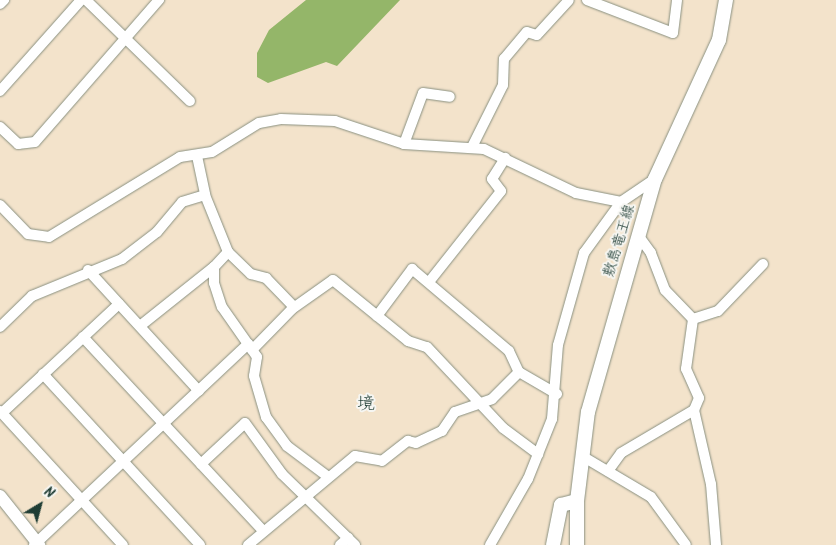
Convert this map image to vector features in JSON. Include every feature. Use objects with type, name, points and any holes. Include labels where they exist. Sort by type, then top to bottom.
[{"type":"main road","name":"敷島竜王線","points":[[577,545],[578,501],[588,412],[655,180],[719,40],[726,0]]},
{"type":"main road","points":[[553,545],[561,505],[578,501]]},
{"type":"street","points":[[0,4],[4,0]]},
{"type":"street","points":[[0,91],[80,0]]},
{"type":"street","points":[[86,0],[127,36],[190,101]]},
{"type":"street","points":[[0,127],[18,144],[35,142],[159,0]]},
{"type":"street","points":[[472,147],[503,85],[504,59],[527,32],[537,35],[569,0]]},
{"type":"street","points":[[587,0],[673,33],[677,0]]},
{"type":"street","points":[[404,144],[423,93],[450,97]]},
{"type":"street","points":[[0,206],[28,234],[49,237],[180,157],[198,156],[259,123],[281,118],[335,121],[404,144],[472,147],[505,158],[576,193],[621,202]]},
{"type":"street","points":[[198,156],[205,195],[228,252],[251,274],[266,278],[294,307]]},
{"type":"street","points":[[429,282],[501,190],[492,180],[505,158]]},
{"type":"street","points":[[490,545],[538,454],[557,394],[558,345],[574,277],[584,253],[621,202],[655,180]]},
{"type":"street","points":[[0,328],[32,296],[88,270],[122,259],[157,232],[182,202],[205,195]]},
{"type":"street","points":[[638,235],[651,253],[665,290],[693,318]]},
{"type":"street","points":[[140,326],[214,267],[228,252]]},
{"type":"street","points":[[693,318],[718,311],[763,264]]},
{"type":"street","points":[[214,267],[222,307],[257,357],[254,376],[258,395],[274,431],[327,476]]},
{"type":"street","points":[[377,316],[412,269],[509,351],[518,372],[557,394]]},
{"type":"street","points":[[88,270],[200,391]]},
{"type":"street","points":[[0,496],[37,544],[164,424],[294,307],[333,280],[408,341],[427,347],[482,402],[504,428],[538,454]]},
{"type":"street","points":[[119,304],[1,412],[123,545]]},
{"type":"street","points":[[693,318],[686,369],[699,398],[694,410],[712,484],[716,545]]},
{"type":"street","points":[[83,337],[264,532]]},
{"type":"street","points":[[248,545],[327,476],[356,456],[382,461],[408,440],[416,443],[442,431],[463,407],[492,399],[518,372]]},
{"type":"street","points":[[43,374],[200,545]]},
{"type":"street","points":[[608,470],[621,453],[694,410]]},
{"type":"street","points":[[200,464],[245,423],[305,495],[351,541],[340,545]]},
{"type":"street","points":[[582,456],[651,497],[686,545]]},
{"type":"green space","points":[[306,0],[400,0],[337,66],[326,62],[268,83],[257,77],[257,53],[269,30]]},
{"type":"district","name":"境","points":[[366,405]]}]
